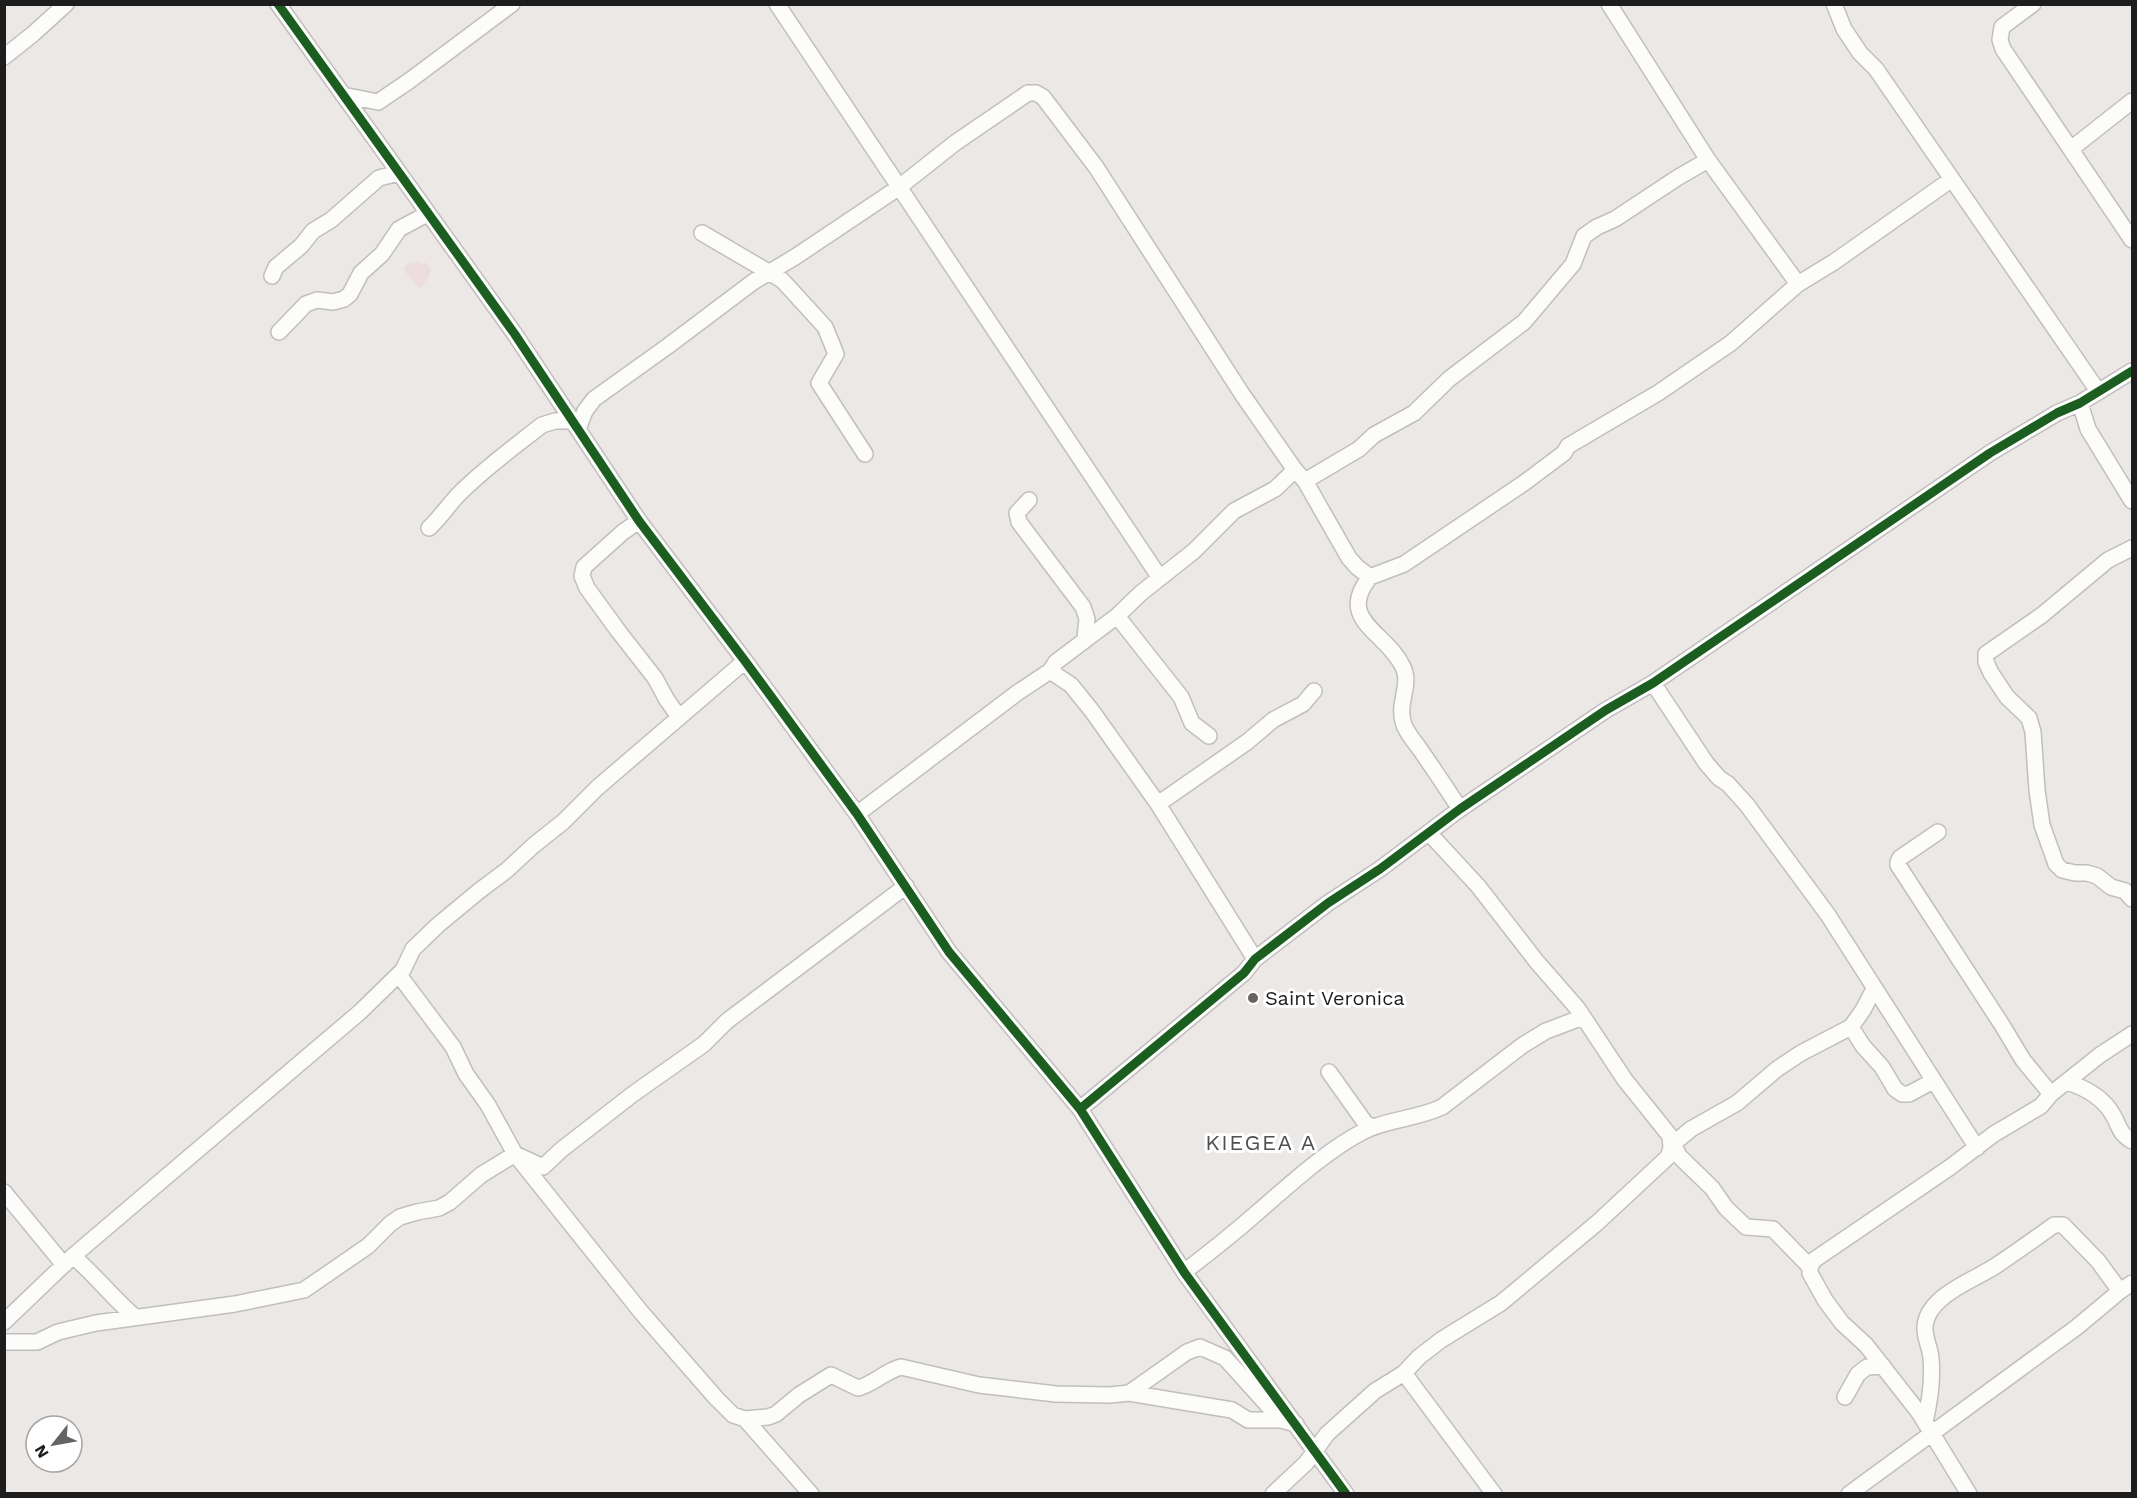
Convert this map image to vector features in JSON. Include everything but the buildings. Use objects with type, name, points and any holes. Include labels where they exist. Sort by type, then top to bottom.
[{"type":"street","points":[[4,57],[66,4]]},
{"type":"street","points":[[278,4],[514,333],[639,521],[745,661],[856,814],[949,952],[1080,1109],[1184,1272],[1346,1494]]},
{"type":"street","points":[[343,95],[378,102],[512,4]]},
{"type":"street","points":[[777,4],[1160,578]]},
{"type":"street","points":[[2033,4],[2002,27],[2000,40],[2003,49],[2133,240]]},
{"type":"street","points":[[1837,6],[1844,28],[1860,53],[1876,69],[2098,391]]},
{"type":"street","points":[[1615,7],[1708,160],[1798,284]]},
{"type":"street","points":[[574,425],[594,399],[753,282],[898,188],[956,143],[1028,93],[1036,93],[1043,97],[1095,167],[1242,394],[1300,476],[1349,558],[1370,577]]},
{"type":"street","points":[[2072,149],[2133,101]]},
{"type":"street","points":[[856,814],[1017,693],[1050,671],[1056,662],[1117,616],[1194,551],[1234,511],[1359,448],[1374,435],[1414,412],[1449,379],[1524,322],[1572,264],[1584,236],[1708,160]]},
{"type":"street","points":[[272,276],[276,267],[301,246],[313,231],[331,220],[379,178],[399,173]]},
{"type":"street","points":[[1460,809],[1404,726],[1401,709],[1402,695],[1407,681],[1402,664],[1359,614],[1357,604],[1359,593],[1370,577],[1404,564],[1524,483],[1564,453],[1568,446],[1658,393],[1731,343],[1798,284],[1834,262],[1952,178]]},
{"type":"street","points":[[279,332],[306,304],[317,300],[333,302],[344,299],[350,294],[361,273],[382,254],[399,229],[427,214]]},
{"type":"street","points":[[702,233],[782,280],[825,327],[836,354],[819,383],[865,454]]},
{"type":"street","points":[[1080,1109],[1244,973],[1255,959],[1328,903],[1380,869],[1460,809],[1606,710],[1653,683],[1990,453],[2133,371]]},
{"type":"street","points":[[2080,403],[2088,429],[2133,501]]},
{"type":"street","points":[[429,528],[477,477],[542,425],[555,421],[574,425]]},
{"type":"street","points":[[1029,500],[1017,513],[1019,522],[1083,607],[1087,619],[1085,638]]},
{"type":"street","points":[[639,521],[623,532],[584,567],[582,576],[587,588],[655,678],[679,717]]},
{"type":"street","points":[[2133,548],[2108,560],[2067,596],[1986,654],[1985,657],[1991,674],[2007,698],[2029,718],[2035,742],[2037,790],[2042,825],[2056,864],[2062,870],[2097,876],[2111,887],[2125,891],[2133,899]]},
{"type":"street","points":[[1117,616],[1181,697],[1192,723],[1209,736]]},
{"type":"street","points":[[4,1322],[69,1260],[360,1012],[399,975],[413,949],[438,925],[507,870],[597,788],[745,661]]},
{"type":"street","points":[[1050,671],[1071,685],[1092,711],[1158,804],[1255,959]]},
{"type":"street","points":[[1653,683],[1706,763],[1747,805],[1828,915],[1977,1148]]},
{"type":"street","points":[[1158,804],[1247,742],[1273,720],[1304,704],[1314,691]]},
{"type":"street","points":[[1938,832],[1900,858],[1898,865],[2023,1060],[2051,1094]]},
{"type":"street","points":[[1429,833],[1478,886],[1583,1017],[1625,1080],[1672,1140],[1678,1156],[1712,1188],[1726,1208],[1746,1227],[1773,1229],[1810,1267]]},
{"type":"street","points":[[515,1154],[543,1167],[561,1150],[633,1094],[704,1044],[727,1021],[906,886]]},
{"type":"street","points":[[399,975],[453,1047],[466,1074],[488,1105],[515,1154],[641,1312],[716,1398],[733,1414],[745,1419],[811,1494]]},
{"type":"street","points":[[1672,1140],[1737,1103],[1777,1069],[1801,1053],[1851,1027],[1874,988]]},
{"type":"street","points":[[1184,1272],[1231,1236],[1323,1158],[1362,1132],[1427,1114],[1442,1107],[1523,1045],[1546,1031],[1583,1017]]},
{"type":"street","points":[[1851,1027],[1863,1046],[1882,1067],[1895,1089],[1902,1094],[1909,1094],[1933,1081]]},
{"type":"street","points":[[1969,1494],[1929,1429],[1883,1366],[1866,1345],[1842,1323],[1825,1299],[1810,1273],[1810,1267],[1814,1260],[1994,1134],[2041,1106],[2051,1094],[2106,1051],[2133,1034]]},
{"type":"street","points":[[1329,1072],[1366,1124],[1374,1127]]},
{"type":"street","points":[[2067,1082],[2083,1087],[2102,1100],[2114,1116],[2122,1136],[2133,1141]]},
{"type":"street","points":[[1273,1494],[1316,1451],[1327,1434],[1375,1391],[1404,1373],[1419,1357],[1441,1340],[1501,1303],[1597,1223],[1668,1157],[1672,1140]]},
{"type":"street","points":[[4,1342],[37,1342],[58,1332],[96,1323],[235,1304],[304,1290],[368,1246],[400,1217],[439,1208],[450,1202],[481,1175],[515,1154]]},
{"type":"street","points":[[4,1192],[69,1260],[94,1274],[112,1297],[135,1317]]},
{"type":"street","points":[[1853,1492],[1929,1429],[2077,1327],[2126,1287],[2063,1225],[2054,1225],[1937,1303],[1925,1327],[1931,1356],[1929,1429]]},
{"type":"street","points":[[1129,1393],[1187,1352],[1200,1347],[1225,1358],[1281,1420]]},
{"type":"street","points":[[1845,1397],[1858,1374],[1867,1367],[1883,1366]]},
{"type":"street","points":[[745,1419],[776,1414],[792,1400],[831,1375],[858,1388],[901,1367],[979,1385],[1056,1394],[1129,1393],[1232,1410],[1248,1420],[1281,1420],[1296,1424]]},
{"type":"street","points":[[1404,1373],[1494,1494]]},
{"type":"shaded area","points":[[417,260],[422,265],[425,262],[431,269],[420,289],[403,269],[410,261],[413,265]]},
{"type":"cycle path","points":[[278,4],[514,333],[639,521],[857,814],[949,952],[1080,1109],[1184,1272],[1346,1494]]},
{"type":"cycle path","points":[[1080,1109],[1244,973],[1255,959],[1328,903],[1380,869],[1460,809],[1606,710],[1653,683],[1990,453],[2132,371]]},
{"type":"place","name":"Saint Veronica","points":[[1253,998]]},
{"type":"district","name":"KIEGEA A","points":[[1261,1142]]}]
